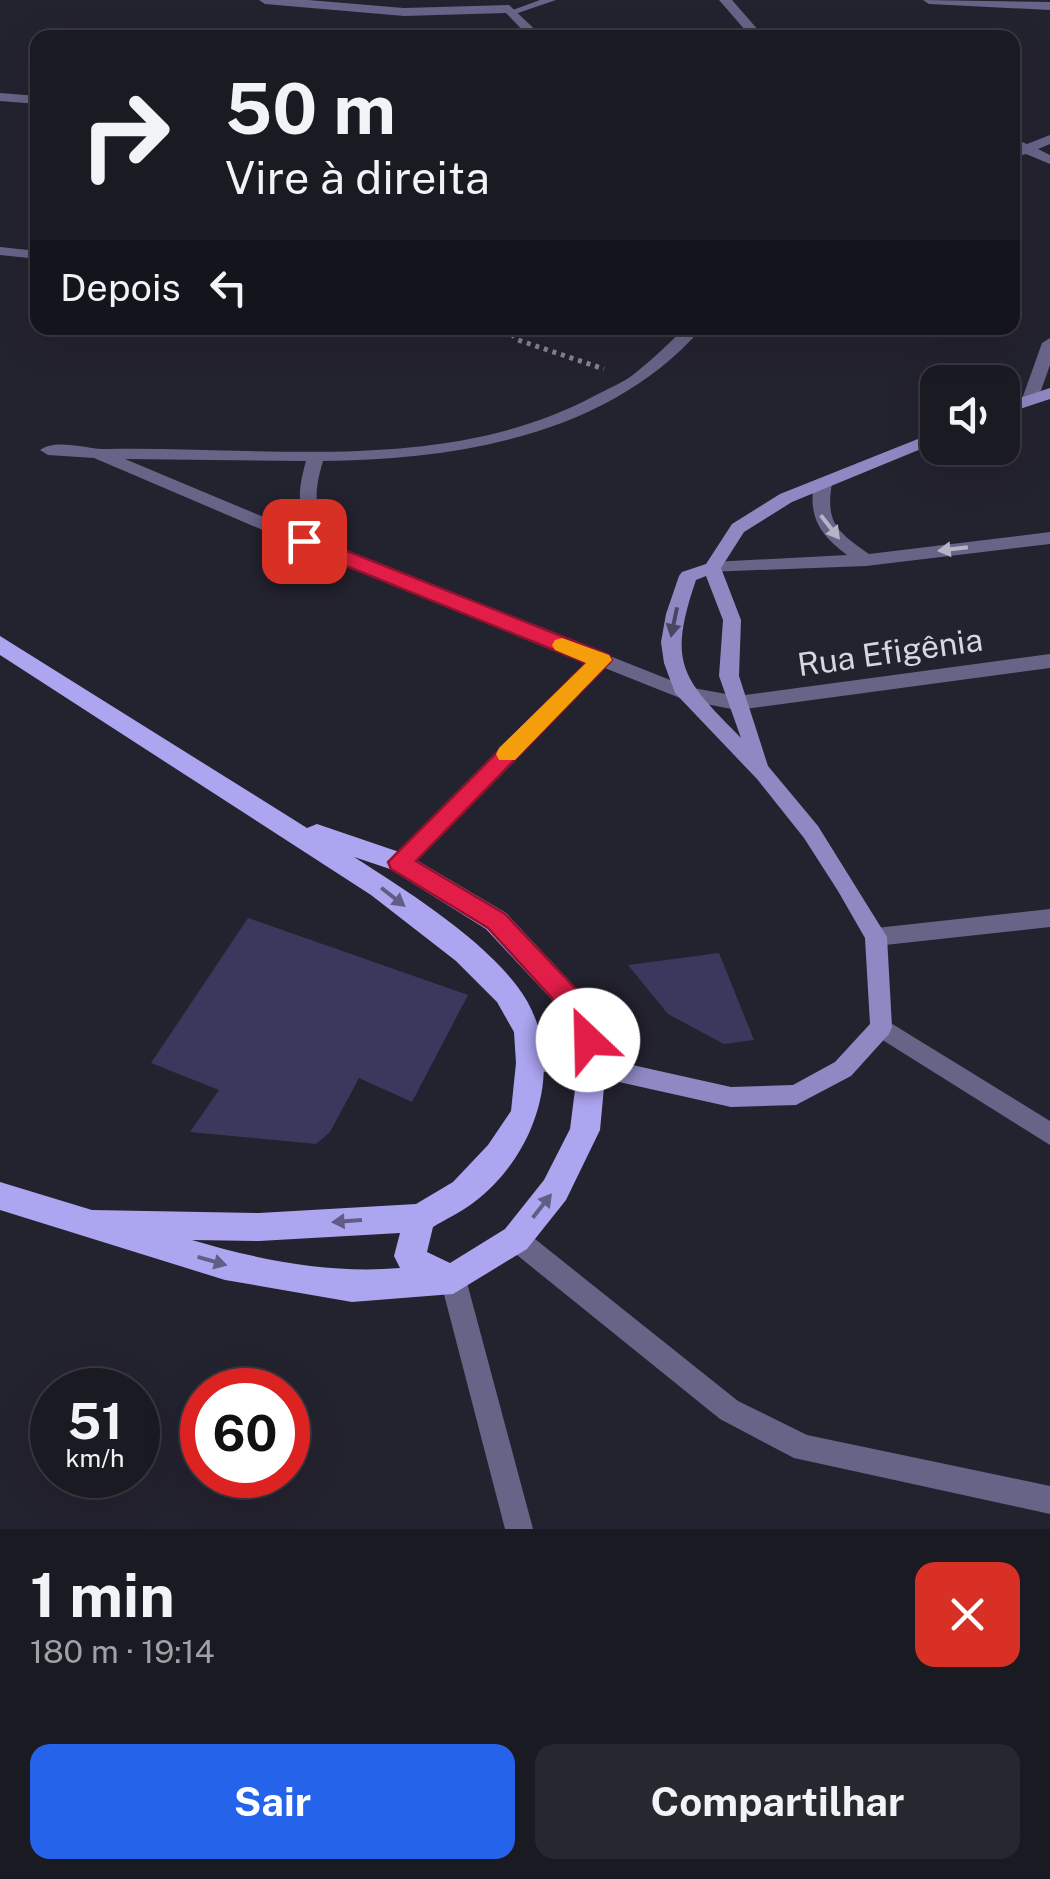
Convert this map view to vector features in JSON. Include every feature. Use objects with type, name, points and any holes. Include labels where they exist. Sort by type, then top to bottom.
[{"type":"main road","points":[[0,644],[380,886],[466,953],[508,994],[528,1030],[530,1063],[525,1114],[499,1155],[464,1192],[420,1218],[259,1227],[86,1224]]},
{"type":"main road","points":[[0,1196],[225,1266],[352,1286],[453,1279],[516,1239],[555,1190],[585,1130],[592,1066],[582,1013],[552,976],[496,921],[400,862],[284,822]]},
{"type":"main road","points":[[420,1218],[410,1256],[418,1266],[453,1279]]},
{"type":"street","points":[[266,0],[404,12],[498,5],[515,11],[531,30]]},
{"type":"street","points":[[725,0],[753,30]]},
{"type":"street","points":[[929,0],[1050,6]]},
{"type":"street","points":[[0,98],[30,100]]},
{"type":"street","points":[[1020,152],[1050,139]]},
{"type":"street","points":[[1020,145],[1050,160]]},
{"type":"street","points":[[0,251],[30,253]]},
{"type":"street","points":[[48,450],[316,456],[508,438],[597,404],[636,380],[686,335]]},
{"type":"street","points":[[1030,399],[1050,343]]},
{"type":"street","points":[[1020,403],[1050,393]]},
{"type":"street","points":[[712,568],[738,528],[786,498],[920,443]]},
{"type":"street","points":[[96,452],[339,556],[601,660],[686,692],[737,704]]},
{"type":"street","points":[[316,456],[303,506],[312,524],[339,556]]},
{"type":"street","points":[[823,482],[817,506],[823,525],[866,560]]},
{"type":"street","points":[[530,1063],[592,1066],[730,1097],[796,1096],[843,1069],[881,1027],[876,937],[811,832],[764,774],[686,692],[672,663],[670,642],[675,614],[688,576],[712,568],[866,560],[1050,538]]},
{"type":"street","points":[[712,568],[732,620],[729,676],[764,774]]},
{"type":"street","name":"Rua Efigênia","points":[[737,704],[1050,661]]},
{"type":"street","points":[[876,937],[1050,918]]},
{"type":"street","points":[[881,1027],[1050,1134]]},
{"type":"street","points":[[516,1239],[730,1410],[804,1448],[1050,1500]]},
{"type":"street","points":[[453,1279],[519,1529]]},
{"type":"lane","points":[[515,11],[551,0]]},
{"type":"lane","points":[[400,862],[601,660]]},
{"type":"path","points":[[513,335],[636,380]]},
{"type":"building","points":[[248,918],[468,995],[412,1102],[359,1078],[330,1132],[316,1144],[190,1132],[219,1090],[151,1063]]},
{"type":"building","points":[[719,953],[754,1040],[724,1044],[668,1014],[628,965]]},
{"type":"slow traffic","points":[[507,754],[601,660],[562,645]]},
{"type":"route","points":[[304,541],[601,660],[400,862],[496,921],[552,976],[582,1013],[588,1040]]}]
